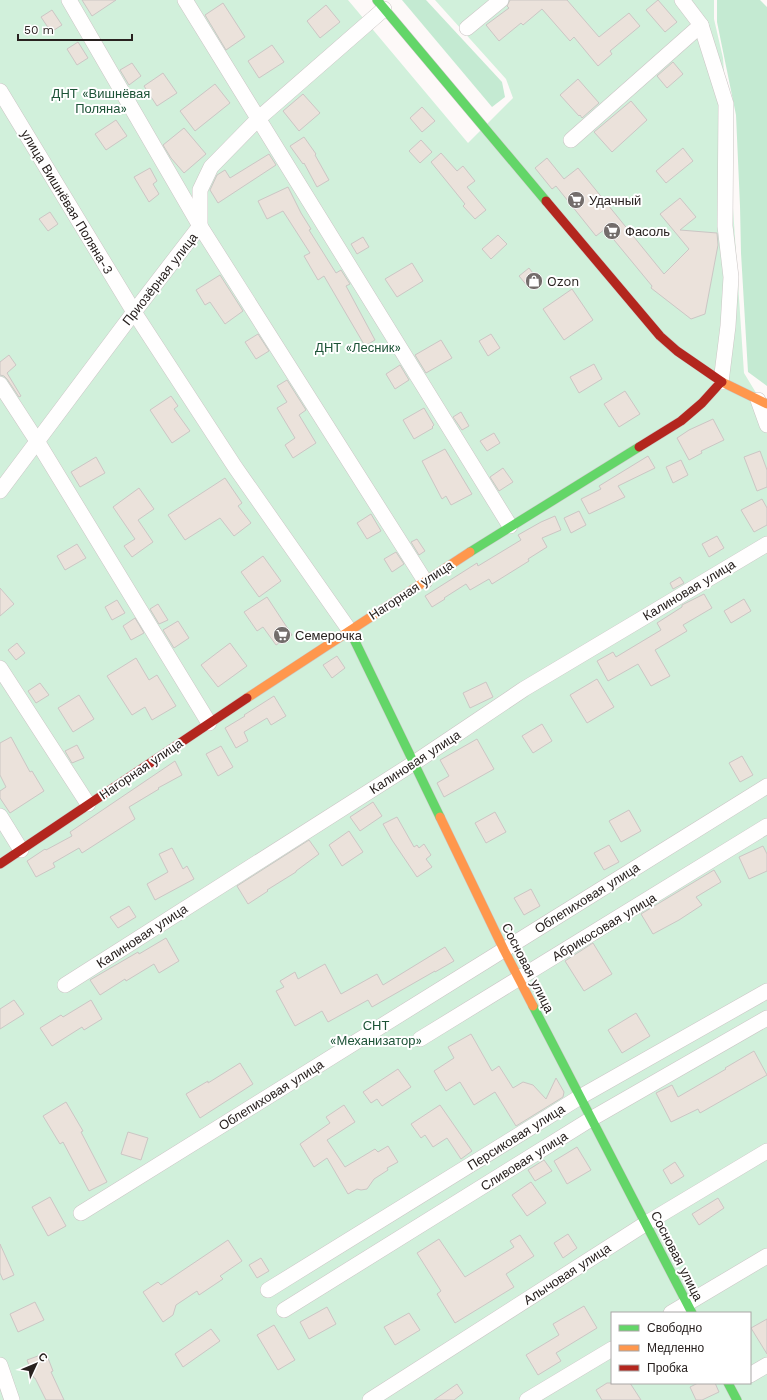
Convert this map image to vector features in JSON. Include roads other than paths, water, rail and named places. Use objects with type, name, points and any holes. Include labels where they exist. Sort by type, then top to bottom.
[{"type":"street","points":[[70,0],[200,226],[425,581]]},
{"type":"street","points":[[185,0],[510,526]]},
{"type":"street","points":[[467,28],[501,0]]},
{"type":"street","points":[[689,3],[700,25],[726,104],[726,226],[731,277],[728,326],[721,382]]},
{"type":"street","points":[[380,4],[660,336],[677,351],[721,382],[762,402],[767,425]]},
{"type":"street","name":"Приозёрная улица","points":[[0,491],[200,226],[200,190],[211,168],[258,119],[380,4]]},
{"type":"street","points":[[571,140],[700,25]]},
{"type":"street","name":"улица Вишнёвая Поляна-3","points":[[0,92],[134,312],[235,468],[350,631]]},
{"type":"street","name":"Нагорная улица","points":[[0,864],[209,723],[425,581],[510,526],[681,421],[702,403],[721,382]]},
{"type":"street","points":[[0,384],[37,441],[209,723]]},
{"type":"street","name":"Калиновая улица","points":[[65,985],[414,763],[524,689],[767,544]]},
{"type":"street","name":"Сосновая улица","points":[[350,631],[504,950],[689,1308]]},
{"type":"street","points":[[0,668],[88,804]]},
{"type":"street","name":"Облепиховая улица","points":[[81,1214],[767,786]]},
{"type":"street","points":[[0,816],[21,850]]},
{"type":"street","name":"Абрикосовая улица","points":[[420,1039],[767,826]]},
{"type":"street","name":"Персиковая улица","points":[[268,1290],[580,1097],[767,991]]},
{"type":"street","name":"Сливовая улица","points":[[284,1310],[592,1119],[767,1018]]},
{"type":"street","name":"Алычовая улица","points":[[370,1400],[646,1224],[767,1151]]},
{"type":"street","points":[[675,1312],[689,1308],[767,1256]]},
{"type":"street","points":[[527,1400],[611,1350]]},
{"type":"street","points":[[0,1365],[12,1400]]},
{"type":"street","points":[[751,1374],[767,1365]]},
{"type":"street","points":[[731,1384],[737,1400]]},
{"type":"place","name":"Удачный","points":[[576,200]]},
{"type":"place","name":"Фасоль","points":[[612,231]]},
{"type":"place","name":"Ozon","points":[[534,281]]},
{"type":"place","name":"Семерочка","points":[[282,635]]},
{"type":"park label","name":"ДНТ «Вишнёвая Поляна»","points":[[101,100]]},
{"type":"park label","name":"ДНТ «Лесник»","points":[[358,347]]},
{"type":"park label","name":"СНТ «Механизатор»","points":[[376,1032]]}]
